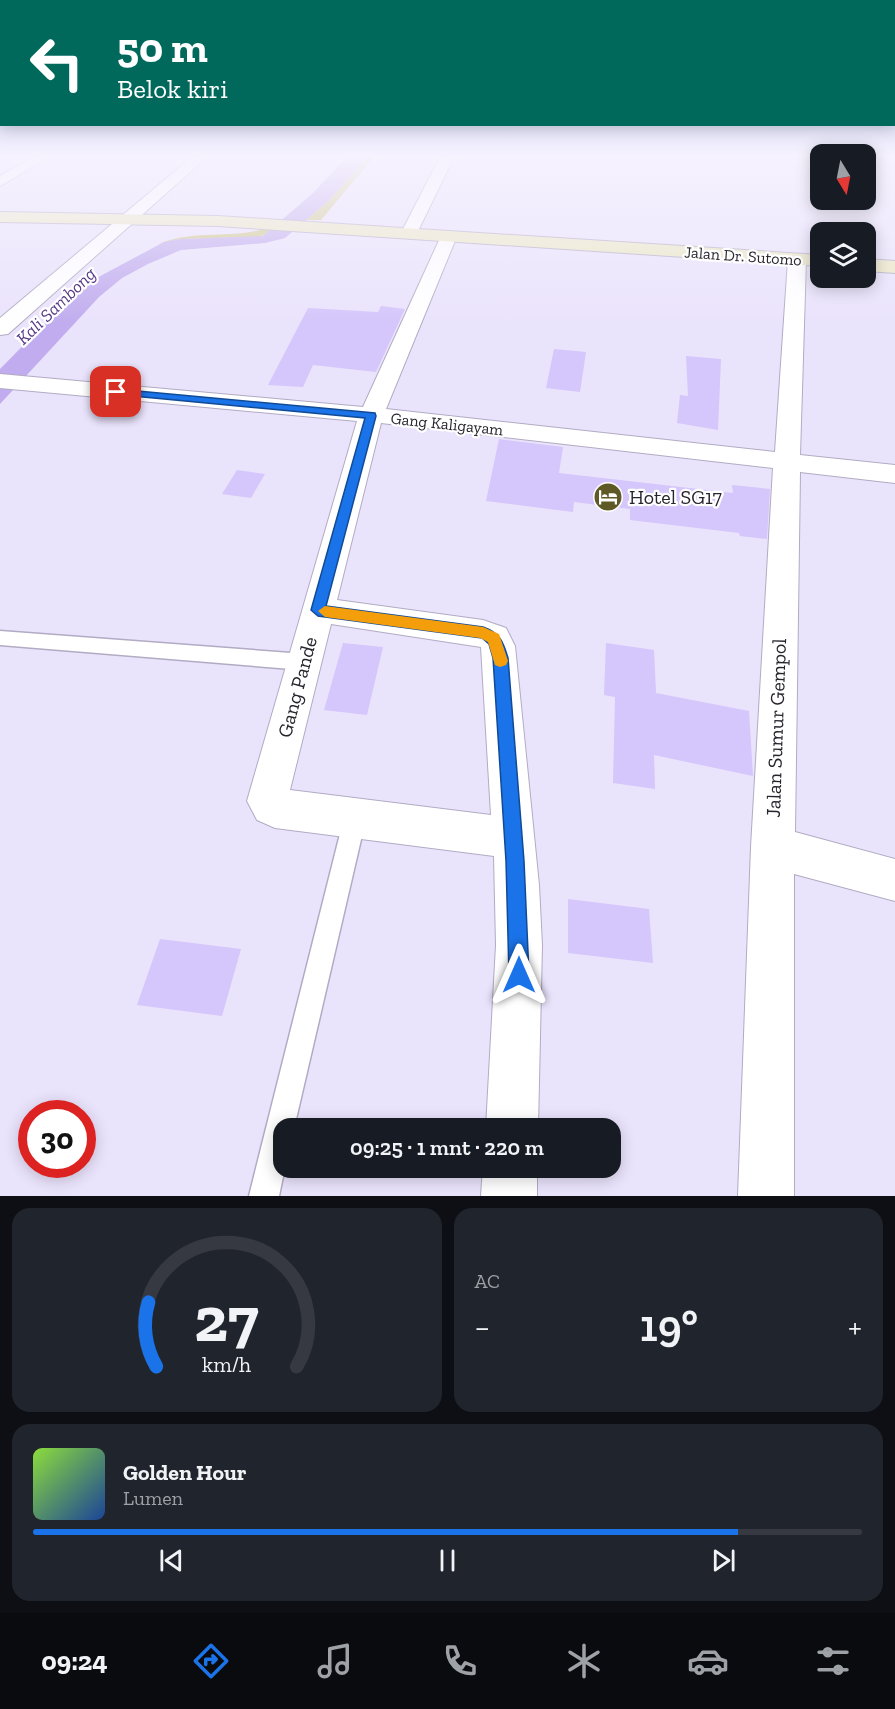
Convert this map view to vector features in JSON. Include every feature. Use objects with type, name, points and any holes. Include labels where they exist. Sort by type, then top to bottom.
[{"type":"main road","name":"Jalan Dr. Sutomo","points":[[0,217],[170,219],[272,224],[809,261]]},
{"type":"main road","points":[[876,266],[895,267]]},
{"type":"street","points":[[0,328],[134,213]]},
{"type":"street","points":[[409,233],[419,213]]},
{"type":"street","name":"Gang Pande","points":[[449,236],[371,416],[267,801],[275,808],[513,838]]},
{"type":"street","name":"Jalan Sumur Gempol","points":[[766,1196],[772,847],[785,462],[809,261]]},
{"type":"street","name":"Gang Kaligayam","points":[[0,381],[371,416],[895,474]]},
{"type":"street","points":[[318,610],[483,633],[494,638],[500,658],[519,955],[512,1118]]},
{"type":"street","points":[[772,847],[895,880]]},
{"type":"street","points":[[509,1196],[510,1178]]},
{"type":"lane","points":[[0,638],[304,662]]},
{"type":"lane","points":[[264,1196],[355,818]]},
{"type":"shaded area","points":[[290,213],[315,213],[285,238],[265,243],[181,250],[122,278],[99,297],[0,404],[0,369],[71,297],[91,281],[164,242],[180,239],[263,236]]},
{"type":"shaded area","points":[[315,213],[327,213],[321,220],[306,220]]},
{"type":"shaded area","points":[[285,218],[267,234],[259,237],[180,239],[159,244],[191,236],[256,231]]},
{"type":"building","points":[[381,306],[405,309],[376,372],[313,365],[303,387],[268,385],[308,308],[378,312]]},
{"type":"building","points":[[554,349],[586,352],[580,392],[546,388]]},
{"type":"building","points":[[686,356],[721,359],[718,430],[677,423],[680,395],[688,396]]},
{"type":"building","name":"Hotel SG17","points":[[499,439],[563,447],[559,473],[733,493],[732,485],[770,489],[767,539],[740,536],[739,533],[630,520],[630,509],[574,502],[573,512],[486,501]]},
{"type":"building","points":[[237,470],[265,474],[251,498],[222,494]]},
{"type":"building","points":[[343,643],[383,647],[367,715],[324,710]]},
{"type":"building","points":[[606,643],[654,650],[656,693],[749,711],[753,776],[654,755],[655,789],[613,783],[615,697],[604,695]]},
{"type":"building","points":[[568,899],[649,909],[653,963],[568,953]]},
{"type":"building","points":[[160,939],[241,949],[222,1016],[137,1005]]},
{"type":"slow traffic","points":[[325,611],[483,633],[494,638],[498,646],[500,661]]},
{"type":"place","name":"Hotel SG17","points":[[608,497]]},
{"type":"route","points":[[116,392],[371,416],[318,610],[483,633],[494,638],[500,658],[518,900],[519,975]]},
{"type":"water label","name":"Kali Sambong","points":[[56,306]]}]
